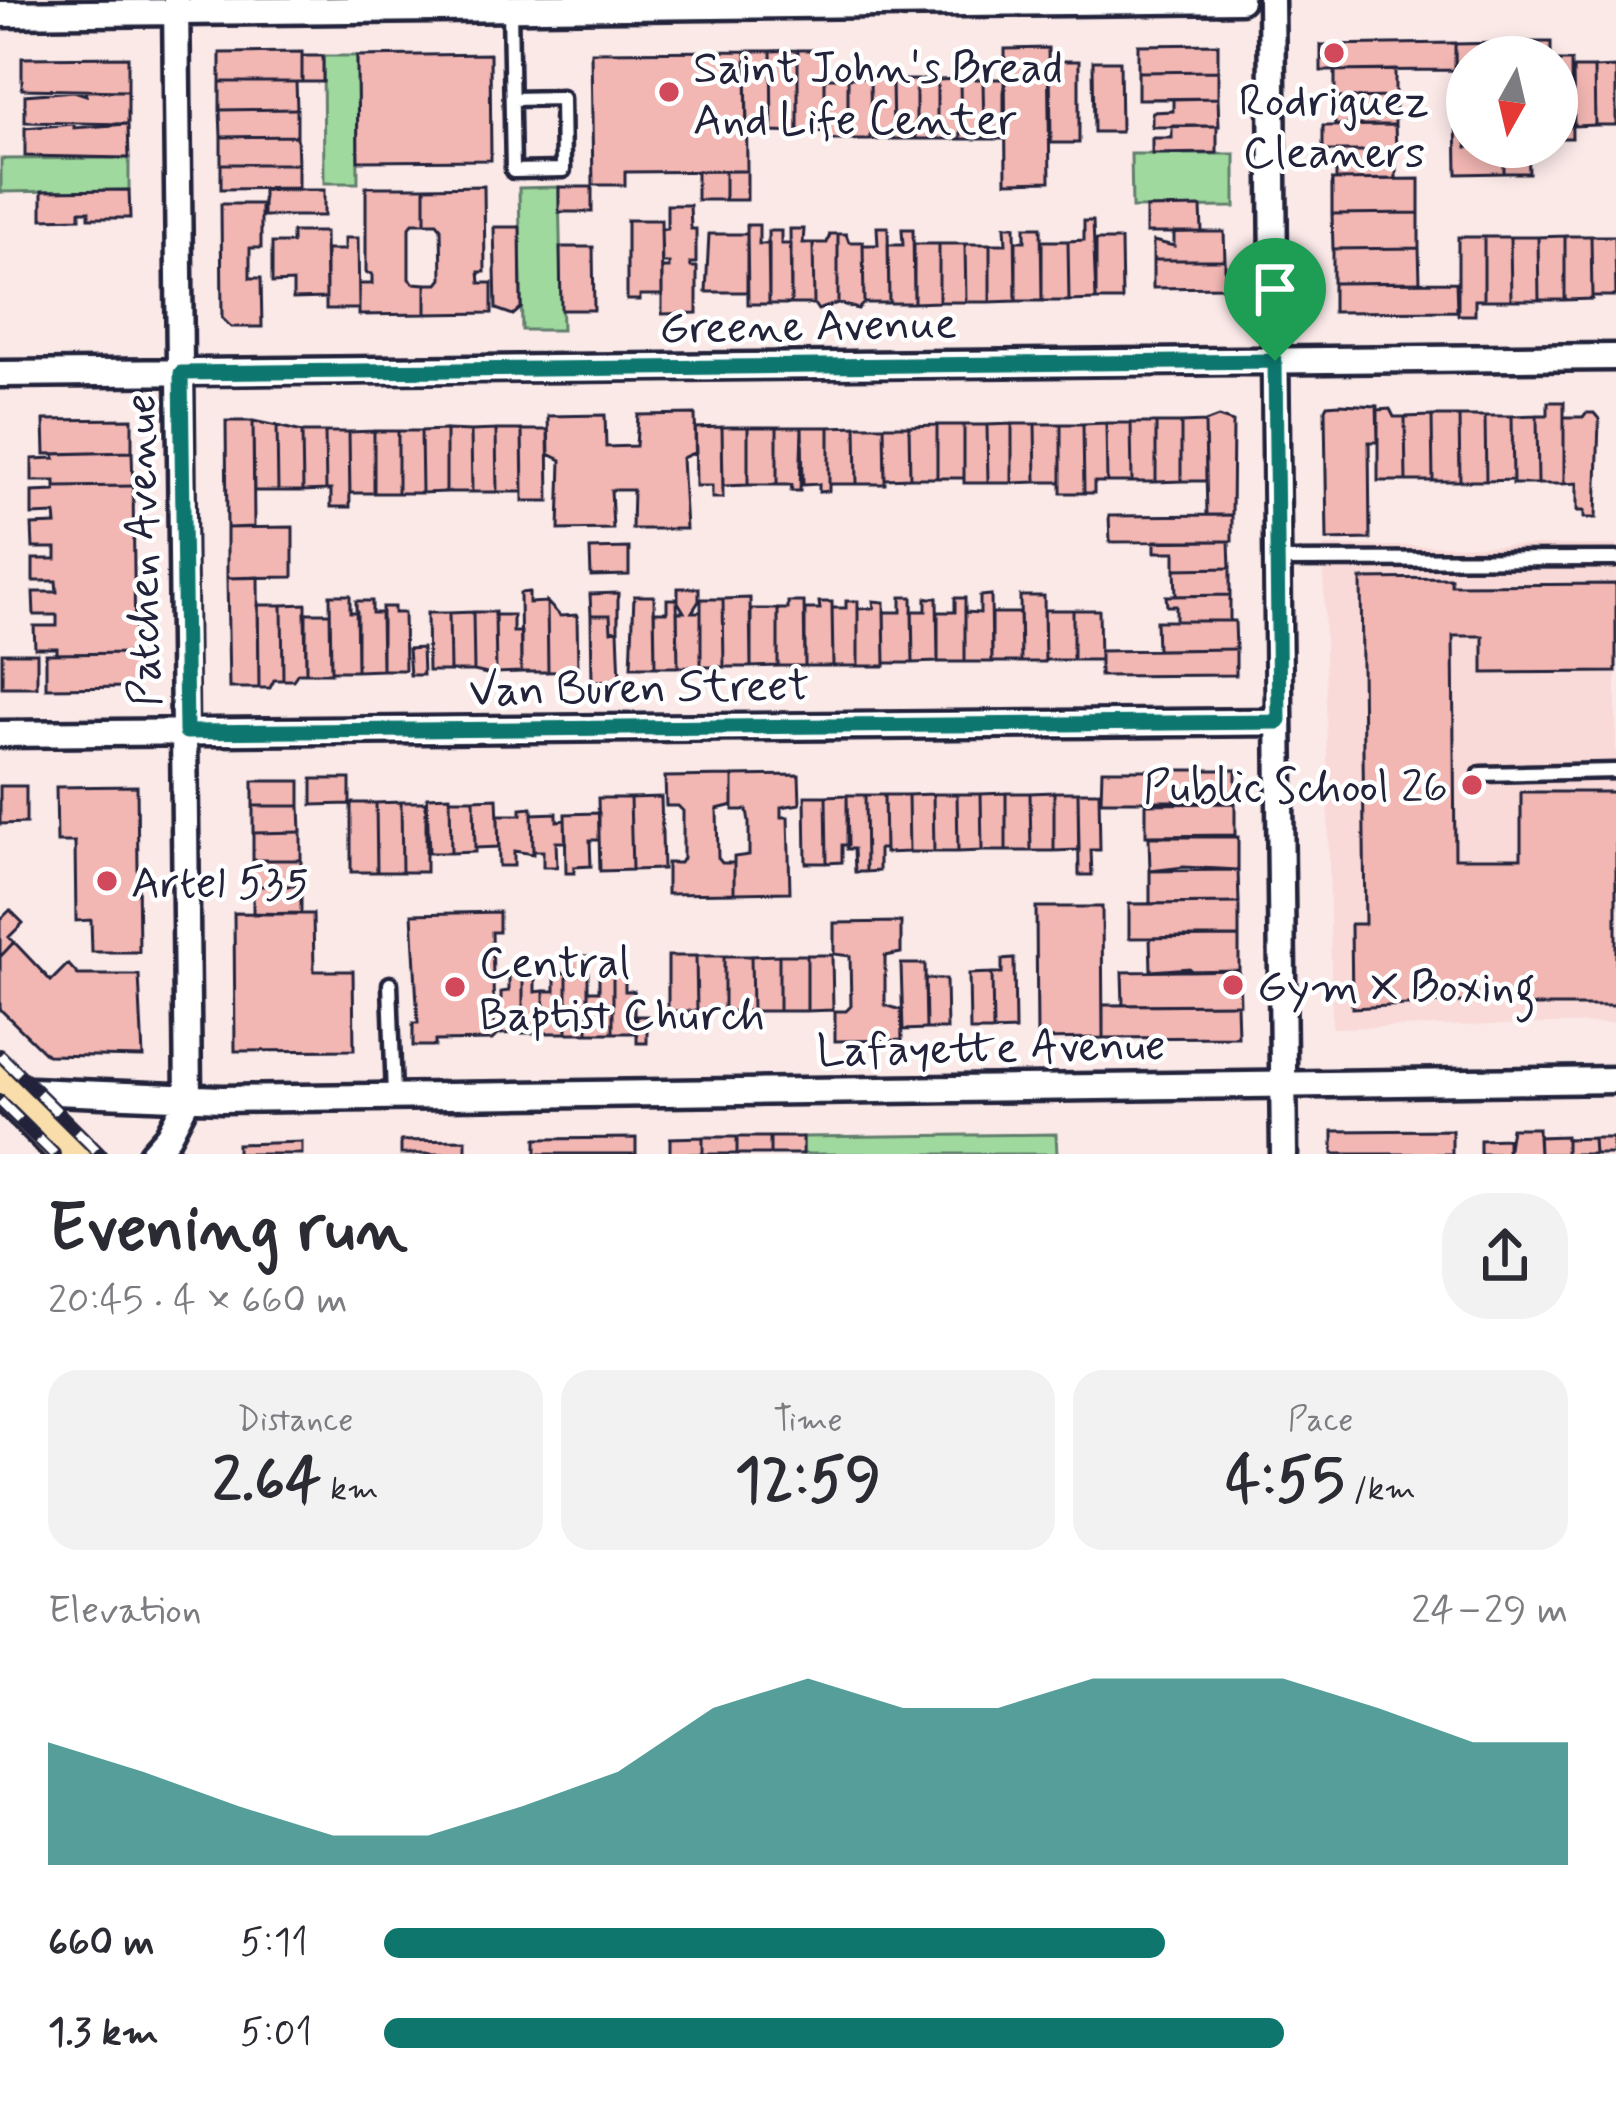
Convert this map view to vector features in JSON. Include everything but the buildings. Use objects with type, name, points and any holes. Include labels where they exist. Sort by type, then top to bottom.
[{"type":"main road","points":[[3,1086],[71,1154]]},
{"type":"street","points":[[0,14],[176,6],[510,8],[1240,0]]},
{"type":"street","points":[[1271,0],[1284,1154]]},
{"type":"street","name":"Patchen Avenue","points":[[176,6],[188,1098]]},
{"type":"street","name":"Greene Avenue","points":[[0,374],[1616,357]]},
{"type":"street","name":"Van Buren Street","points":[[0,734],[1279,722]]},
{"type":"street","name":"Lafayette Avenue","points":[[3,1086],[188,1098],[1616,1081]]},
{"type":"street","points":[[152,1154],[168,1136],[188,1098]]},
{"type":"lane","points":[[510,8],[513,171],[563,170],[562,98],[512,99]]},
{"type":"lane","points":[[1277,560],[1616,559]]},
{"type":"lane","points":[[1481,774],[1616,771]]},
{"type":"lane","points":[[390,985],[394,1096]]},
{"type":"shaded area","name":"Public School 26","points":[[1616,545],[1616,1023],[1332,1028],[1323,546]]},
{"type":"green space","points":[[323,56],[357,56],[358,183],[324,183]]},
{"type":"green space","points":[[1131,154],[1235,154],[1235,207],[1132,208]]},
{"type":"green space","points":[[129,158],[129,190],[1,192],[1,159]]},
{"type":"green space","points":[[559,187],[562,330],[522,330],[519,188]]},
{"type":"green space","points":[[1056,1134],[1057,1154],[803,1154],[803,1137]]},
{"type":"railway","points":[[0,1055],[100,1154]]},
{"type":"railway","points":[[0,1101],[54,1154]]},
{"type":"place","name":"Rodriguez Cleaners","points":[[1334,53]]},
{"type":"place","name":"Saint John's Bread And Life Center","points":[[669,92]]},
{"type":"place","name":"Public School 26","points":[[1472,785]]},
{"type":"place","name":"Artel 535","points":[[107,881]]},
{"type":"place","name":"Gym X Boxing","points":[[1233,985]]},
{"type":"place","name":"Central Baptist Church","points":[[455,987]]},
{"type":"route","points":[[1275,361],[1279,722],[186,732],[181,373],[1275,361]]}]
